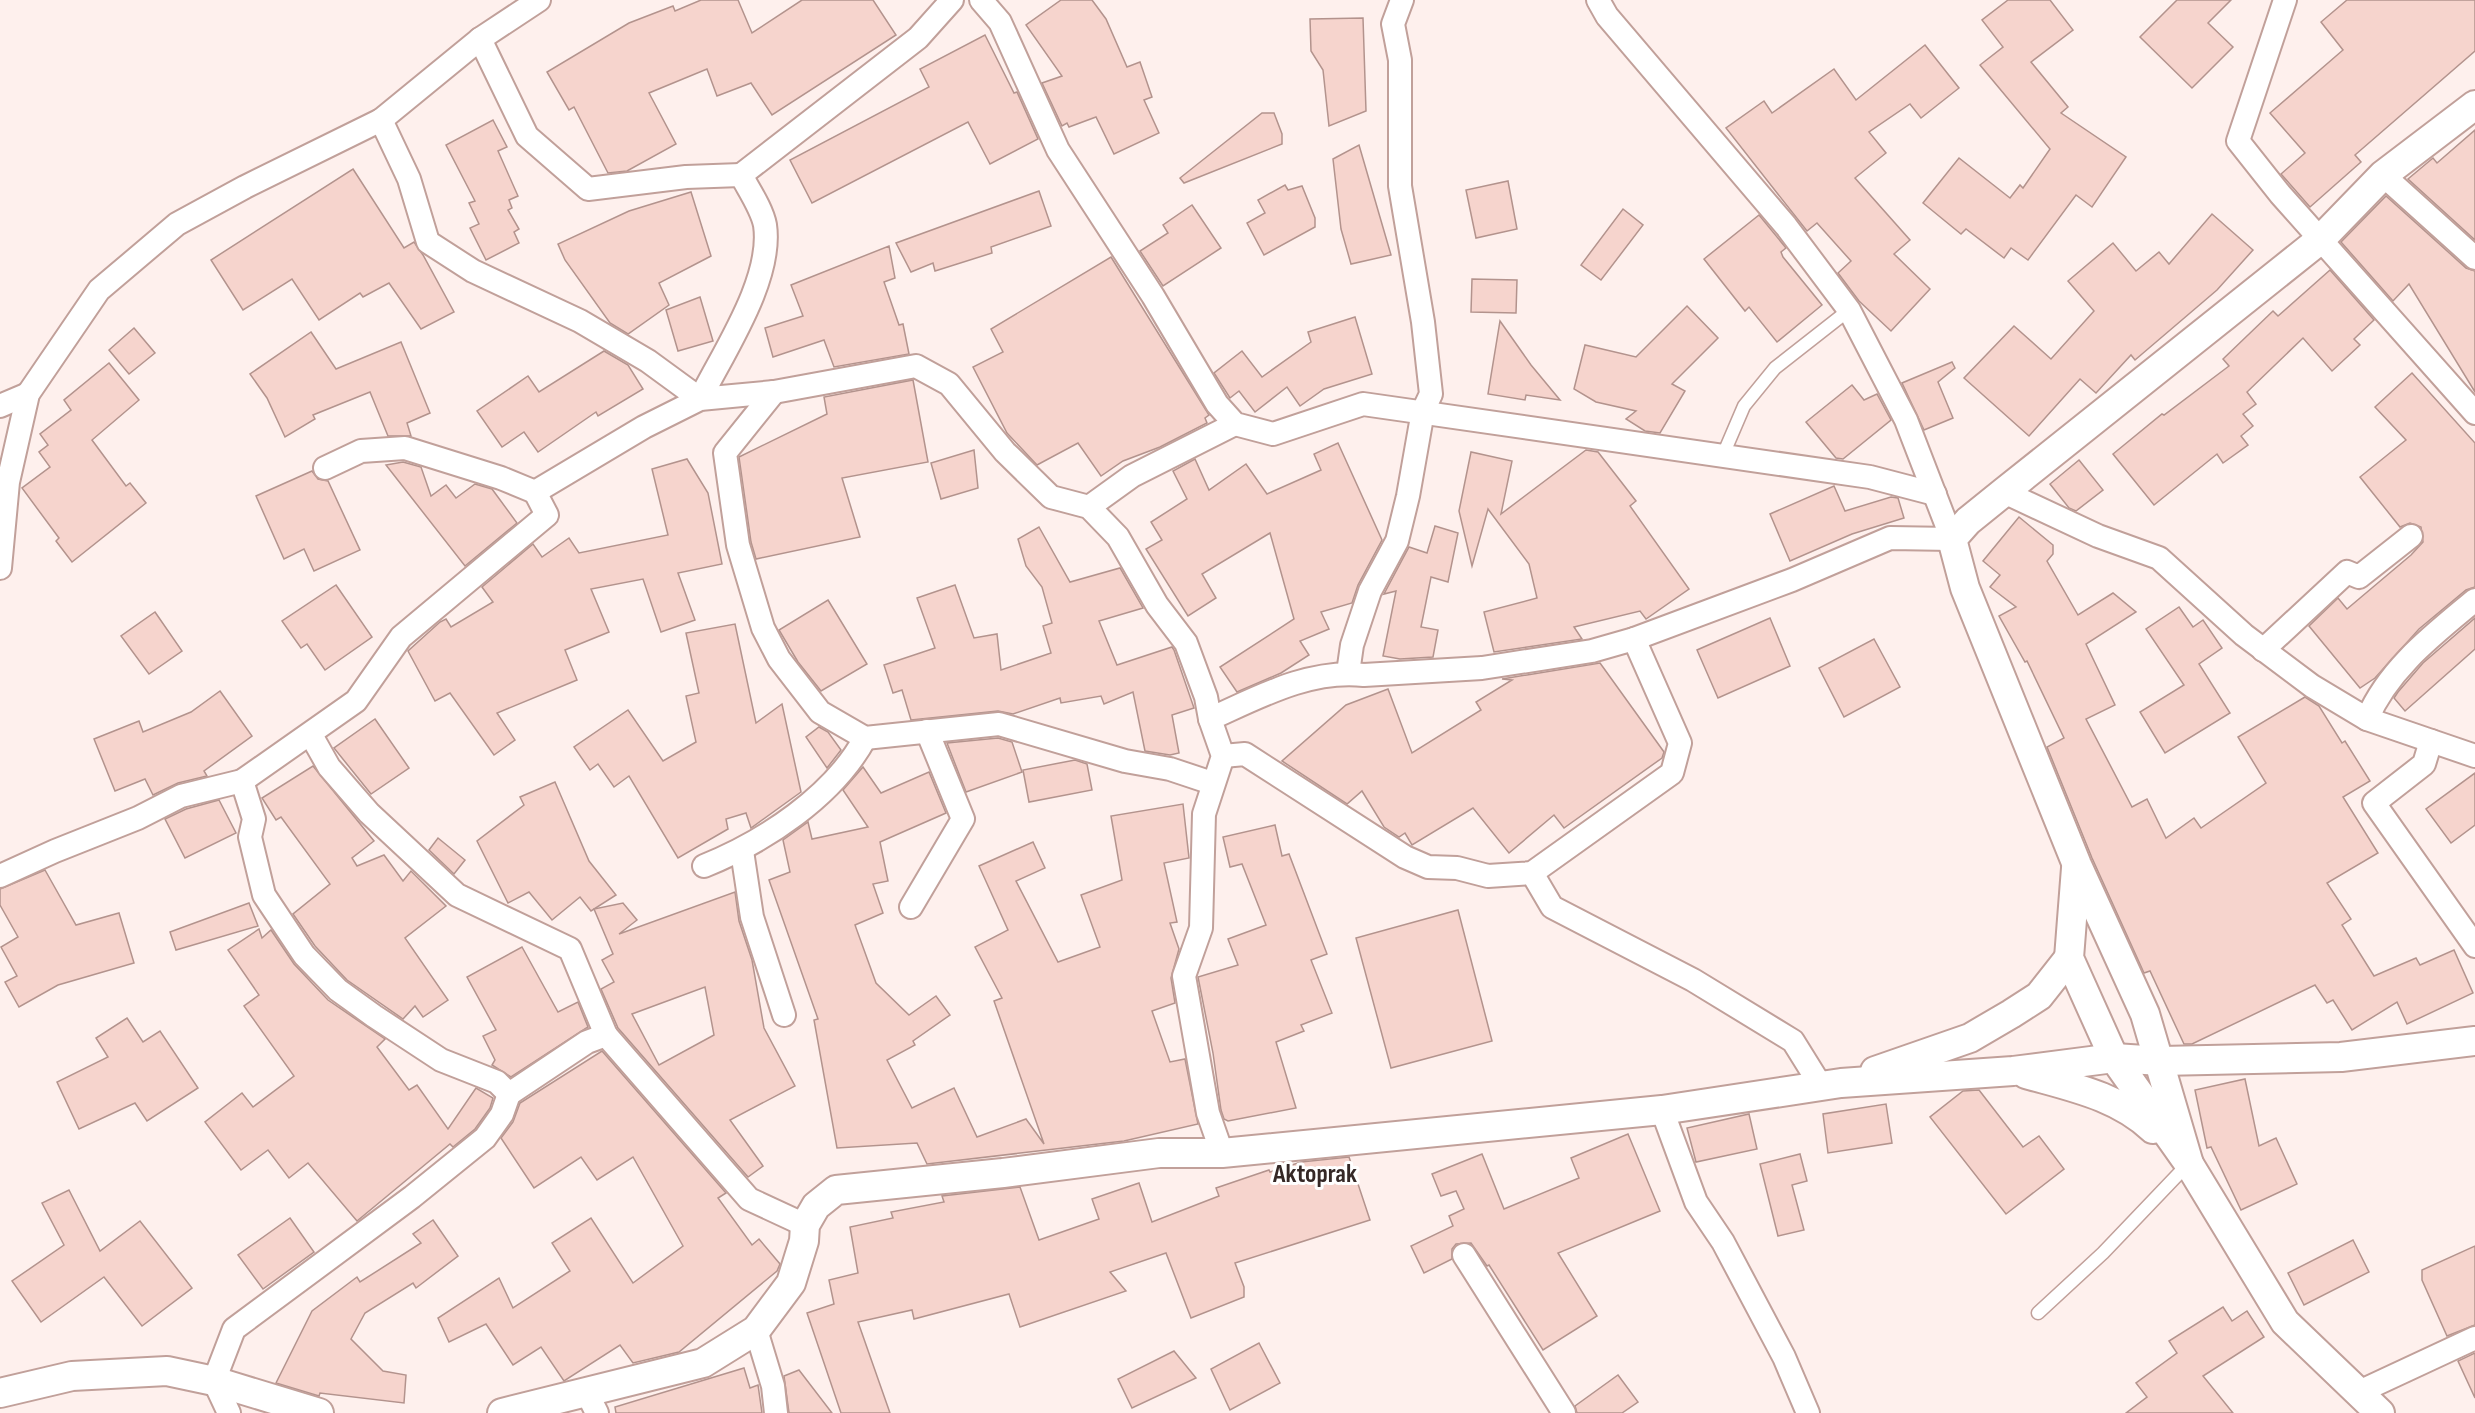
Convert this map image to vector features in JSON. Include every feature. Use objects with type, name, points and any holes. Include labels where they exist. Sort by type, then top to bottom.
[{"type":"street","points":[[0,568],[8,482],[28,394],[99,290],[177,224],[245,187],[381,120],[480,39],[539,0]]},
{"type":"street","points":[[480,39],[527,136],[588,189],[686,177],[741,175],[918,38],[952,0]]},
{"type":"street","points":[[981,0],[1000,22],[1058,150],[1153,296],[1217,404],[1235,424],[1273,434],[1363,404],[1870,477],[1935,494]]},
{"type":"street","points":[[1348,673],[1352,645],[1370,591],[1397,541],[1408,496],[1423,411],[1431,394],[1423,322],[1400,186],[1400,60],[1393,24],[1402,0]]},
{"type":"street","points":[[1598,0],[1606,16],[1786,226],[1849,310],[1906,420],[1952,539],[1965,588],[2077,865],[2145,1014],[2161,1061],[2189,1164]]},
{"type":"street","points":[[2285,0],[2238,141],[2321,239],[2475,413]]},
{"type":"street","points":[[1210,719],[1293,682],[1348,673],[1364,675],[1482,668],[1592,651],[1634,639],[1792,580],[1890,538],[1952,539],[1968,521],[2321,239],[2383,175],[2475,105]]},
{"type":"street","points":[[381,120],[409,179],[428,242],[473,271],[590,326],[648,360],[700,399]]},
{"type":"street","points":[[700,399],[758,285],[765,256],[764,223],[741,175]]},
{"type":"street","points":[[2383,175],[2475,258]]},
{"type":"street","points":[[535,492],[644,427],[700,399],[774,392],[916,366],[949,384],[1005,452],[1051,497],[1089,507],[1118,537],[1157,605],[1186,643],[1206,697],[1210,719],[1223,756],[1212,783],[1204,814],[1201,928],[1184,976],[1208,1113],[1222,1153]]},
{"type":"street","points":[[774,392],[725,453],[738,545],[763,628],[779,659],[820,712],[865,738],[999,724],[1125,761],[1170,769],[1212,783]]},
{"type":"street","points":[[0,406],[28,394]]},
{"type":"street","points":[[1089,507],[1132,476],[1235,424]]},
{"type":"street","points":[[0,876],[55,850],[138,818],[181,796],[242,781],[356,701],[401,637],[547,515],[535,492],[501,478],[405,448],[362,451],[325,468]]},
{"type":"street","points":[[2004,492],[2098,536],[2159,558],[2263,650],[2312,686],[2367,719],[2475,756]]},
{"type":"street","points":[[2263,650],[2347,572],[2359,577],[2411,536]]},
{"type":"street","points":[[2367,719],[2377,697],[2414,651],[2475,600]]},
{"type":"street","points":[[1223,756],[1245,754],[1405,857],[1428,867],[1457,868],[1488,876],[1532,873],[1672,773],[1680,743],[1634,639]]},
{"type":"street","points":[[911,907],[963,819],[927,731]]},
{"type":"street","points":[[310,735],[329,767],[369,813],[458,895],[570,949],[606,1035],[749,1199],[805,1225]]},
{"type":"street","points":[[704,866],[742,851],[817,797],[854,759],[865,738]]},
{"type":"street","points":[[2431,741],[2424,764],[2374,803],[2475,946]]},
{"type":"street","points":[[242,781],[254,819],[250,837],[264,895],[304,955],[338,990],[374,1016],[441,1060],[497,1082],[509,1094]]},
{"type":"street","points":[[742,851],[752,917],[784,1015]]},
{"type":"street","points":[[2077,865],[2069,958],[2114,1058],[2189,1164],[2285,1322],[2380,1413]]},
{"type":"street","points":[[1532,873],[1552,907],[1692,980],[1793,1041],[1831,1084]]},
{"type":"street","points":[[1831,1084],[1970,1038],[2038,996],[2069,958]]},
{"type":"street","points":[[229,1413],[214,1381],[234,1329],[412,1197],[485,1138],[502,1114],[509,1094],[587,1042],[606,1035]]},
{"type":"street","points":[[502,1413],[591,1402],[702,1363],[756,1330],[790,1283],[804,1241],[805,1225],[816,1206],[836,1190],[1003,1173],[1159,1153],[1222,1153],[1662,1110],[1831,1084],[2013,1071],[2114,1058],[2161,1061],[2342,1057],[2475,1041]]},
{"type":"street","points":[[2013,1071],[2093,1093],[2124,1107],[2146,1122],[2189,1164]]},
{"type":"street","points":[[1662,1110],[1696,1202],[1723,1242],[1784,1357],[1808,1413]]},
{"type":"street","points":[[1464,1256],[1564,1413]]},
{"type":"street","points":[[756,1330],[773,1386],[776,1413]]},
{"type":"street","points":[[2358,1393],[2475,1338]]},
{"type":"street","points":[[0,1393],[72,1376],[168,1371],[214,1381],[319,1413]]},
{"type":"lane","points":[[1723,455],[1744,406],[1775,368],[1849,310]]},
{"type":"lane","points":[[2038,1312],[2103,1253],[2189,1164]]},
{"type":"building","points":[[701,0],[738,0],[752,33],[802,0],[873,0],[896,35],[772,115],[751,83],[717,96],[707,69],[649,93],[676,144],[627,171],[608,173],[574,107],[569,110],[547,72],[629,23],[673,6],[675,11]]},
{"type":"building","points":[[1061,0],[1092,0],[1106,19],[1127,67],[1140,62],[1152,97],[1144,100],[1159,133],[1114,154],[1096,117],[1069,127],[1067,123],[1062,126],[1042,83],[1062,76],[1026,25]]},
{"type":"building","points":[[2008,0],[2050,0],[2073,30],[2031,62],[2068,107],[2061,113],[2126,157],[2092,207],[2076,195],[2028,260],[2011,248],[2004,258],[1966,229],[1961,234],[1923,203],[1959,158],[2010,198],[2020,185],[2023,188],[2050,149],[1980,65],[2003,47],[1982,20]]},
{"type":"building","points":[[2177,0],[2231,0],[2208,23],[2233,47],[2192,88],[2140,37]]},
{"type":"building","points":[[2347,0],[2475,0],[2475,51],[2355,155],[2361,162],[2310,207],[2281,174],[2305,153],[2270,113],[2343,50],[2321,22]]},
{"type":"building","points":[[1363,18],[1366,111],[1329,126],[1323,70],[1311,51],[1310,19]]},
{"type":"building","points":[[985,35],[1014,93],[1017,92],[1038,139],[990,164],[968,122],[812,203],[790,160],[929,87],[920,69]]},
{"type":"building","points":[[1925,45],[1959,88],[1921,118],[1910,104],[1869,132],[1886,153],[1855,178],[1910,240],[1894,254],[1930,289],[1891,331],[1859,301],[1838,273],[1851,261],[1817,223],[1807,231],[1726,128],[1764,101],[1772,113],[1834,69],[1856,100]]},
{"type":"building","points":[[1262,113],[1274,113],[1282,134],[1282,144],[1184,183],[1180,178]]},
{"type":"building","points":[[493,120],[507,147],[498,151],[518,196],[509,200],[512,208],[508,210],[519,229],[514,232],[519,243],[486,260],[470,228],[479,224],[469,203],[475,201],[446,145]]},
{"type":"building","points":[[2475,130],[2475,240],[2408,179],[2433,158],[2437,163]]},
{"type":"building","points":[[1359,145],[1391,255],[1351,264],[1341,229],[1333,159]]},
{"type":"building","points":[[353,169],[404,248],[414,242],[454,312],[421,329],[389,283],[363,297],[360,293],[319,320],[292,279],[243,310],[211,260]]},
{"type":"building","points":[[1508,181],[1517,229],[1476,238],[1466,190]]},
{"type":"building","points":[[1285,185],[1288,190],[1302,186],[1315,218],[1315,227],[1264,255],[1247,223],[1265,213],[1258,200]]},
{"type":"building","points":[[1039,191],[1051,226],[991,247],[992,253],[935,271],[933,263],[911,272],[896,243]]},
{"type":"building","points":[[691,192],[711,256],[659,283],[669,305],[628,334],[610,323],[565,260],[558,244],[629,211]]},
{"type":"building","points":[[2386,196],[2466,268],[2475,271],[2475,392],[2409,284],[2393,301],[2341,242]]},
{"type":"building","points":[[1192,205],[1221,248],[1163,286],[1140,251],[1168,233],[1163,225]]},
{"type":"building","points":[[1623,209],[1643,225],[1601,280],[1581,265]]},
{"type":"building","points":[[2212,214],[2253,250],[2217,290],[2135,360],[2131,355],[2096,393],[2080,379],[2029,436],[1964,378],[2014,326],[2051,359],[2094,311],[2068,281],[2113,243],[2136,271],[2159,252],[2169,264]]},
{"type":"building","points":[[1759,215],[1786,248],[1781,252],[1783,257],[1822,305],[1777,342],[1749,307],[1745,311],[1704,259]]},
{"type":"building","points":[[889,246],[895,278],[884,282],[899,325],[903,324],[909,354],[834,367],[824,340],[773,357],[765,328],[803,316],[791,285]]},
{"type":"building","points":[[1111,257],[1209,415],[1205,418],[1207,423],[1160,447],[1123,461],[1101,476],[1078,443],[1037,465],[1007,433],[973,367],[1003,352],[991,329]]},
{"type":"building","points":[[2330,270],[2374,320],[2354,339],[2360,345],[2332,371],[2303,338],[2247,392],[2256,404],[2243,414],[2253,426],[2241,436],[2248,445],[2223,463],[2217,454],[2154,505],[2113,454],[2162,414],[2164,415],[2229,366],[2223,359],[2273,311],[2278,316]]},
{"type":"building","points":[[1472,279],[1517,280],[1516,313],[1471,312]]},
{"type":"building","points":[[700,297],[713,341],[678,351],[666,310]]},
{"type":"building","points":[[1687,306],[1718,338],[1672,384],[1685,391],[1660,433],[1645,431],[1626,419],[1636,411],[1596,402],[1574,389],[1585,345],[1636,357]]},
{"type":"building","points":[[1355,317],[1372,374],[1324,389],[1300,406],[1287,387],[1255,412],[1239,391],[1230,398],[1214,373],[1242,351],[1262,377],[1311,342],[1308,332]]},
{"type":"building","points":[[1500,321],[1531,365],[1560,400],[1526,395],[1525,400],[1488,394]]},
{"type":"building","points":[[134,328],[155,353],[129,374],[109,350]]},
{"type":"building","points":[[311,332],[336,369],[401,342],[430,413],[407,423],[411,436],[388,436],[370,392],[313,415],[315,419],[285,437],[267,398],[250,374]]},
{"type":"building","points":[[604,351],[628,365],[643,389],[598,416],[596,412],[538,452],[524,432],[502,447],[477,411],[528,376],[539,392]]},
{"type":"building","points":[[1952,362],[1955,368],[1938,382],[1953,418],[1924,430],[1902,383]]},
{"type":"building","points":[[109,363],[139,400],[92,440],[126,486],[130,483],[146,503],[72,562],[56,541],[59,538],[22,488],[50,467],[39,452],[48,445],[40,434],[71,410],[64,400]]},
{"type":"building","points":[[2412,373],[2475,443],[2475,587],[2466,590],[2419,629],[2375,678],[2360,688],[2309,626],[2338,598],[2347,609],[2411,555],[2423,542],[2421,527],[2410,523],[2400,527],[2360,477],[2406,440],[2375,407]]},
{"type":"building","points":[[913,380],[928,462],[842,478],[860,537],[756,559],[751,542],[739,457],[827,414],[824,397]]},
{"type":"building","points":[[1852,385],[1864,400],[1877,394],[1891,420],[1843,459],[1836,458],[1806,422]]},
{"type":"building","points":[[1338,443],[1382,540],[1358,585],[1352,603],[1321,612],[1329,629],[1300,641],[1309,655],[1281,673],[1237,692],[1220,667],[1294,619],[1270,533],[1202,574],[1216,598],[1188,616],[1146,549],[1162,540],[1151,522],[1187,499],[1173,471],[1195,459],[1209,490],[1246,464],[1267,494],[1321,470],[1314,454]]},
{"type":"building","points":[[974,450],[978,488],[941,499],[931,463]]},
{"type":"building","points":[[1586,450],[1598,452],[1636,501],[1630,506],[1689,589],[1646,619],[1640,611],[1574,627],[1582,639],[1494,652],[1484,612],[1537,598],[1529,564],[1488,509],[1472,566],[1459,511],[1471,452],[1512,461],[1501,514]]},
{"type":"building","points":[[687,459],[708,493],[722,564],[678,573],[695,620],[661,632],[643,579],[591,589],[609,632],[565,650],[577,680],[497,713],[515,740],[494,755],[450,693],[435,701],[408,651],[440,622],[446,619],[451,627],[493,602],[482,587],[533,544],[542,557],[569,538],[579,553],[668,535],[652,469]]},
{"type":"building","points":[[2079,460],[2103,490],[2076,511],[2069,508],[2050,484]]},
{"type":"building","points":[[403,462],[421,467],[431,496],[446,485],[456,498],[475,484],[492,489],[517,523],[465,566],[386,465]]},
{"type":"building","points":[[312,471],[318,479],[328,481],[360,550],[314,571],[304,549],[284,559],[256,496]]},
{"type":"building","points":[[1834,486],[1845,511],[1891,497],[1898,498],[1904,518],[1852,534],[1790,561],[1770,514]]},
{"type":"building","points":[[2019,517],[2053,545],[2053,554],[2047,561],[2078,615],[2113,593],[2136,612],[2086,644],[2115,705],[2086,719],[2132,807],[2147,799],[2166,838],[2194,818],[2201,828],[2266,783],[2238,737],[2305,697],[2319,706],[2342,743],[2345,741],[2370,781],[2343,797],[2378,853],[2327,883],[2351,919],[2342,925],[2374,976],[2416,958],[2420,965],[2454,950],[2473,993],[2407,1024],[2397,1002],[2352,1030],[2333,1000],[2327,1003],[2315,985],[2192,1044],[2184,1044],[2150,971],[2144,973],[2092,858],[2047,747],[2064,738],[2027,661],[2025,662],[1999,616],[2016,607],[1990,587],[2000,575],[1983,561]]},
{"type":"building","points":[[1435,526],[1458,533],[1448,582],[1431,577],[1421,627],[1438,630],[1433,657],[1400,659],[1383,656],[1396,591],[1384,594],[1409,547],[1427,553]]},
{"type":"building","points":[[1039,527],[1070,582],[1120,568],[1143,608],[1099,621],[1117,665],[1172,647],[1174,650],[1194,708],[1172,715],[1179,753],[1170,755],[1145,751],[1133,692],[1104,704],[1101,696],[1061,703],[1060,698],[1013,714],[998,711],[911,720],[902,690],[893,693],[884,665],[935,648],[917,598],[955,585],[974,638],[997,634],[1001,670],[1051,653],[1043,626],[1052,623],[1042,587],[1026,566],[1018,539]]},
{"type":"building","points":[[336,585],[372,637],[325,670],[307,644],[301,648],[282,621]]},
{"type":"building","points":[[828,600],[867,664],[821,691],[798,662],[779,630]]},
{"type":"building","points":[[2179,607],[2193,627],[2203,620],[2222,648],[2199,664],[2230,713],[2165,753],[2140,712],[2184,685],[2146,629]]},
{"type":"building","points":[[155,612],[182,651],[149,674],[121,636]]},
{"type":"building","points":[[1770,618],[1790,666],[1718,698],[1697,650]]},
{"type":"building","points":[[2475,618],[2475,649],[2405,711],[2394,698],[2398,692],[2423,663]]},
{"type":"building","points":[[735,624],[756,723],[782,704],[801,792],[751,828],[746,813],[726,819],[728,829],[678,858],[629,776],[614,787],[598,764],[590,770],[574,747],[628,710],[663,761],[696,742],[686,696],[699,693],[686,633]]},
{"type":"building","points":[[1874,639],[1900,687],[1844,717],[1819,668]]},
{"type":"building","points":[[1600,663],[1664,752],[1662,758],[1564,828],[1554,815],[1509,853],[1473,808],[1412,845],[1405,833],[1399,837],[1384,827],[1362,791],[1347,804],[1282,761],[1346,705],[1388,689],[1412,753],[1481,710],[1476,702],[1512,680],[1502,679]]},
{"type":"building","points":[[220,691],[252,736],[204,771],[207,776],[178,783],[153,795],[145,779],[115,791],[94,739],[139,721],[143,732],[191,712]]},
{"type":"building","points":[[375,719],[409,768],[371,794],[334,748]]},
{"type":"building","points":[[819,727],[828,732],[841,750],[827,768],[806,737]]},
{"type":"building","points":[[998,738],[1012,742],[1022,772],[966,792],[947,743]]},
{"type":"building","points":[[1075,760],[1087,764],[1092,790],[1029,802],[1023,770]]},
{"type":"building","points":[[313,766],[374,841],[352,858],[357,866],[384,855],[403,881],[411,871],[446,906],[405,938],[448,1000],[423,1017],[415,1006],[403,1019],[347,980],[315,946],[293,914],[330,884],[281,817],[276,820],[262,798]]},
{"type":"building","points":[[863,767],[881,793],[929,772],[946,813],[880,842],[888,881],[873,884],[883,913],[855,925],[876,983],[909,1015],[936,996],[950,1015],[913,1041],[915,1045],[887,1060],[912,1108],[954,1088],[977,1137],[1026,1119],[1044,1144],[994,1001],[1002,998],[975,947],[1008,930],[979,866],[1033,842],[1045,868],[1016,881],[1058,962],[1100,947],[1081,895],[1122,880],[1111,816],[1183,804],[1189,858],[1164,863],[1177,922],[1170,923],[1179,949],[1171,978],[1175,1003],[1152,1011],[1170,1062],[1185,1059],[1198,1124],[1124,1141],[927,1164],[917,1143],[837,1148],[814,1020],[818,1019],[769,880],[790,872],[783,840],[808,822],[812,839],[868,827],[843,790]]},
{"type":"building","points":[[2475,773],[2475,825],[2451,843],[2426,809]]},
{"type":"building","points":[[555,782],[589,861],[616,895],[591,911],[580,897],[552,920],[529,892],[508,903],[477,841],[524,805],[520,797]]},
{"type":"building","points":[[219,800],[236,833],[185,858],[165,819],[186,809]]},
{"type":"building","points":[[1275,825],[1282,856],[1289,854],[1327,954],[1311,960],[1332,1013],[1301,1025],[1304,1031],[1276,1042],[1296,1108],[1228,1121],[1224,1119],[1221,1110],[1213,1053],[1198,977],[1238,965],[1228,939],[1266,925],[1242,864],[1230,867],[1223,837]]},
{"type":"building","points":[[438,838],[465,860],[454,874],[429,850]]},
{"type":"building","points":[[45,870],[76,925],[119,913],[134,963],[58,985],[19,1007],[5,982],[17,976],[1,947],[18,937],[0,905],[0,889]]},
{"type":"building","points":[[735,892],[739,921],[752,960],[764,1028],[795,1086],[730,1120],[763,1166],[748,1177],[618,1028],[601,989],[614,982],[602,960],[613,954],[594,909],[623,903],[637,920],[619,934]],"holes":[[[705,987],[714,1035],[659,1065],[632,1014]]]},
{"type":"building","points":[[249,903],[258,926],[176,950],[170,932]]},
{"type":"building","points":[[1458,910],[1492,1041],[1391,1068],[1356,938]]},
{"type":"building","points":[[259,929],[262,938],[271,930],[294,964],[328,1000],[385,1039],[377,1047],[409,1090],[417,1085],[448,1129],[476,1088],[493,1098],[490,1108],[475,1129],[453,1147],[450,1144],[357,1221],[308,1163],[289,1178],[268,1150],[241,1170],[205,1122],[242,1093],[253,1107],[294,1076],[244,1006],[259,995],[228,950]]},
{"type":"building","points":[[522,947],[558,1012],[578,1002],[588,1027],[511,1077],[492,1065],[495,1060],[483,1036],[496,1030],[467,977]]},
{"type":"building","points":[[127,1018],[143,1042],[160,1031],[198,1088],[147,1121],[135,1103],[79,1129],[57,1082],[108,1057],[96,1038]]},
{"type":"building","points":[[602,1051],[726,1193],[718,1198],[752,1245],[759,1239],[780,1264],[777,1271],[679,1352],[633,1363],[620,1345],[564,1381],[541,1347],[513,1365],[486,1324],[449,1342],[438,1318],[499,1278],[513,1308],[570,1271],[552,1243],[591,1218],[633,1283],[683,1246],[633,1157],[597,1180],[581,1157],[534,1188],[501,1138],[513,1122],[520,1103]]},
{"type":"building","points":[[2245,1079],[2259,1146],[2276,1138],[2297,1184],[2241,1210],[2211,1147],[2207,1148],[2195,1090]]},
{"type":"building","points":[[1979,1090],[2023,1147],[2039,1136],[2064,1169],[2006,1214],[1930,1117],[1963,1091]]},
{"type":"building","points":[[1886,1104],[1892,1143],[1828,1153],[1823,1114]]},
{"type":"building","points":[[1749,1114],[1757,1149],[1696,1162],[1687,1128]]},
{"type":"building","points":[[1628,1134],[1660,1211],[1558,1253],[1597,1316],[1543,1350],[1489,1265],[1487,1266],[1471,1243],[1456,1244],[1452,1249],[1452,1259],[1424,1273],[1411,1246],[1453,1226],[1449,1216],[1464,1209],[1456,1191],[1441,1196],[1432,1174],[1482,1154],[1504,1209],[1579,1178],[1571,1158]]},
{"type":"building","points":[[1800,1154],[1807,1181],[1792,1185],[1804,1230],[1778,1236],[1760,1164]]},
{"type":"building","points":[[1349,1157],[1370,1220],[1235,1263],[1244,1287],[1244,1297],[1191,1318],[1166,1253],[1110,1272],[1126,1291],[1020,1327],[1009,1294],[914,1319],[912,1310],[858,1322],[890,1413],[841,1413],[807,1313],[834,1304],[829,1280],[858,1273],[850,1227],[893,1218],[891,1212],[944,1202],[942,1196],[1020,1187],[1039,1240],[1099,1219],[1092,1199],[1139,1183],[1152,1222],[1219,1196],[1216,1188],[1269,1170],[1270,1172],[1301,1162]]},
{"type":"building","points":[[69,1190],[100,1251],[140,1221],[192,1288],[142,1326],[104,1277],[41,1322],[12,1281],[64,1245],[42,1203]]},
{"type":"building","points":[[290,1218],[314,1252],[263,1289],[238,1255]]},
{"type":"building","points":[[433,1220],[458,1256],[416,1288],[413,1283],[365,1313],[351,1339],[383,1371],[406,1375],[404,1403],[320,1393],[319,1396],[276,1383],[312,1311],[357,1277],[360,1282],[421,1243],[413,1234]]},
{"type":"building","points":[[2353,1240],[2369,1272],[2304,1305],[2288,1273]]},
{"type":"building","points":[[2475,1246],[2475,1325],[2447,1336],[2422,1280],[2422,1270]]},
{"type":"building","points":[[2223,1307],[2232,1321],[2247,1311],[2264,1337],[2203,1376],[2233,1413],[2126,1413],[2147,1397],[2136,1383],[2177,1353],[2169,1341]]},
{"type":"building","points":[[1259,1343],[1280,1383],[1230,1410],[1211,1369]]},
{"type":"building","points":[[1174,1351],[1196,1378],[1132,1408],[1118,1379]]},
{"type":"building","points":[[2475,1353],[2475,1398],[2458,1361]]},
{"type":"building","points":[[744,1368],[750,1388],[758,1385],[762,1413],[616,1413],[615,1407]]},
{"type":"building","points":[[799,1370],[832,1413],[789,1413],[784,1376]]},
{"type":"building","points":[[1618,1375],[1638,1402],[1622,1413],[1577,1413],[1575,1406]]},
{"type":"district","name":"Aktoprak","points":[[1315,1173]]}]
